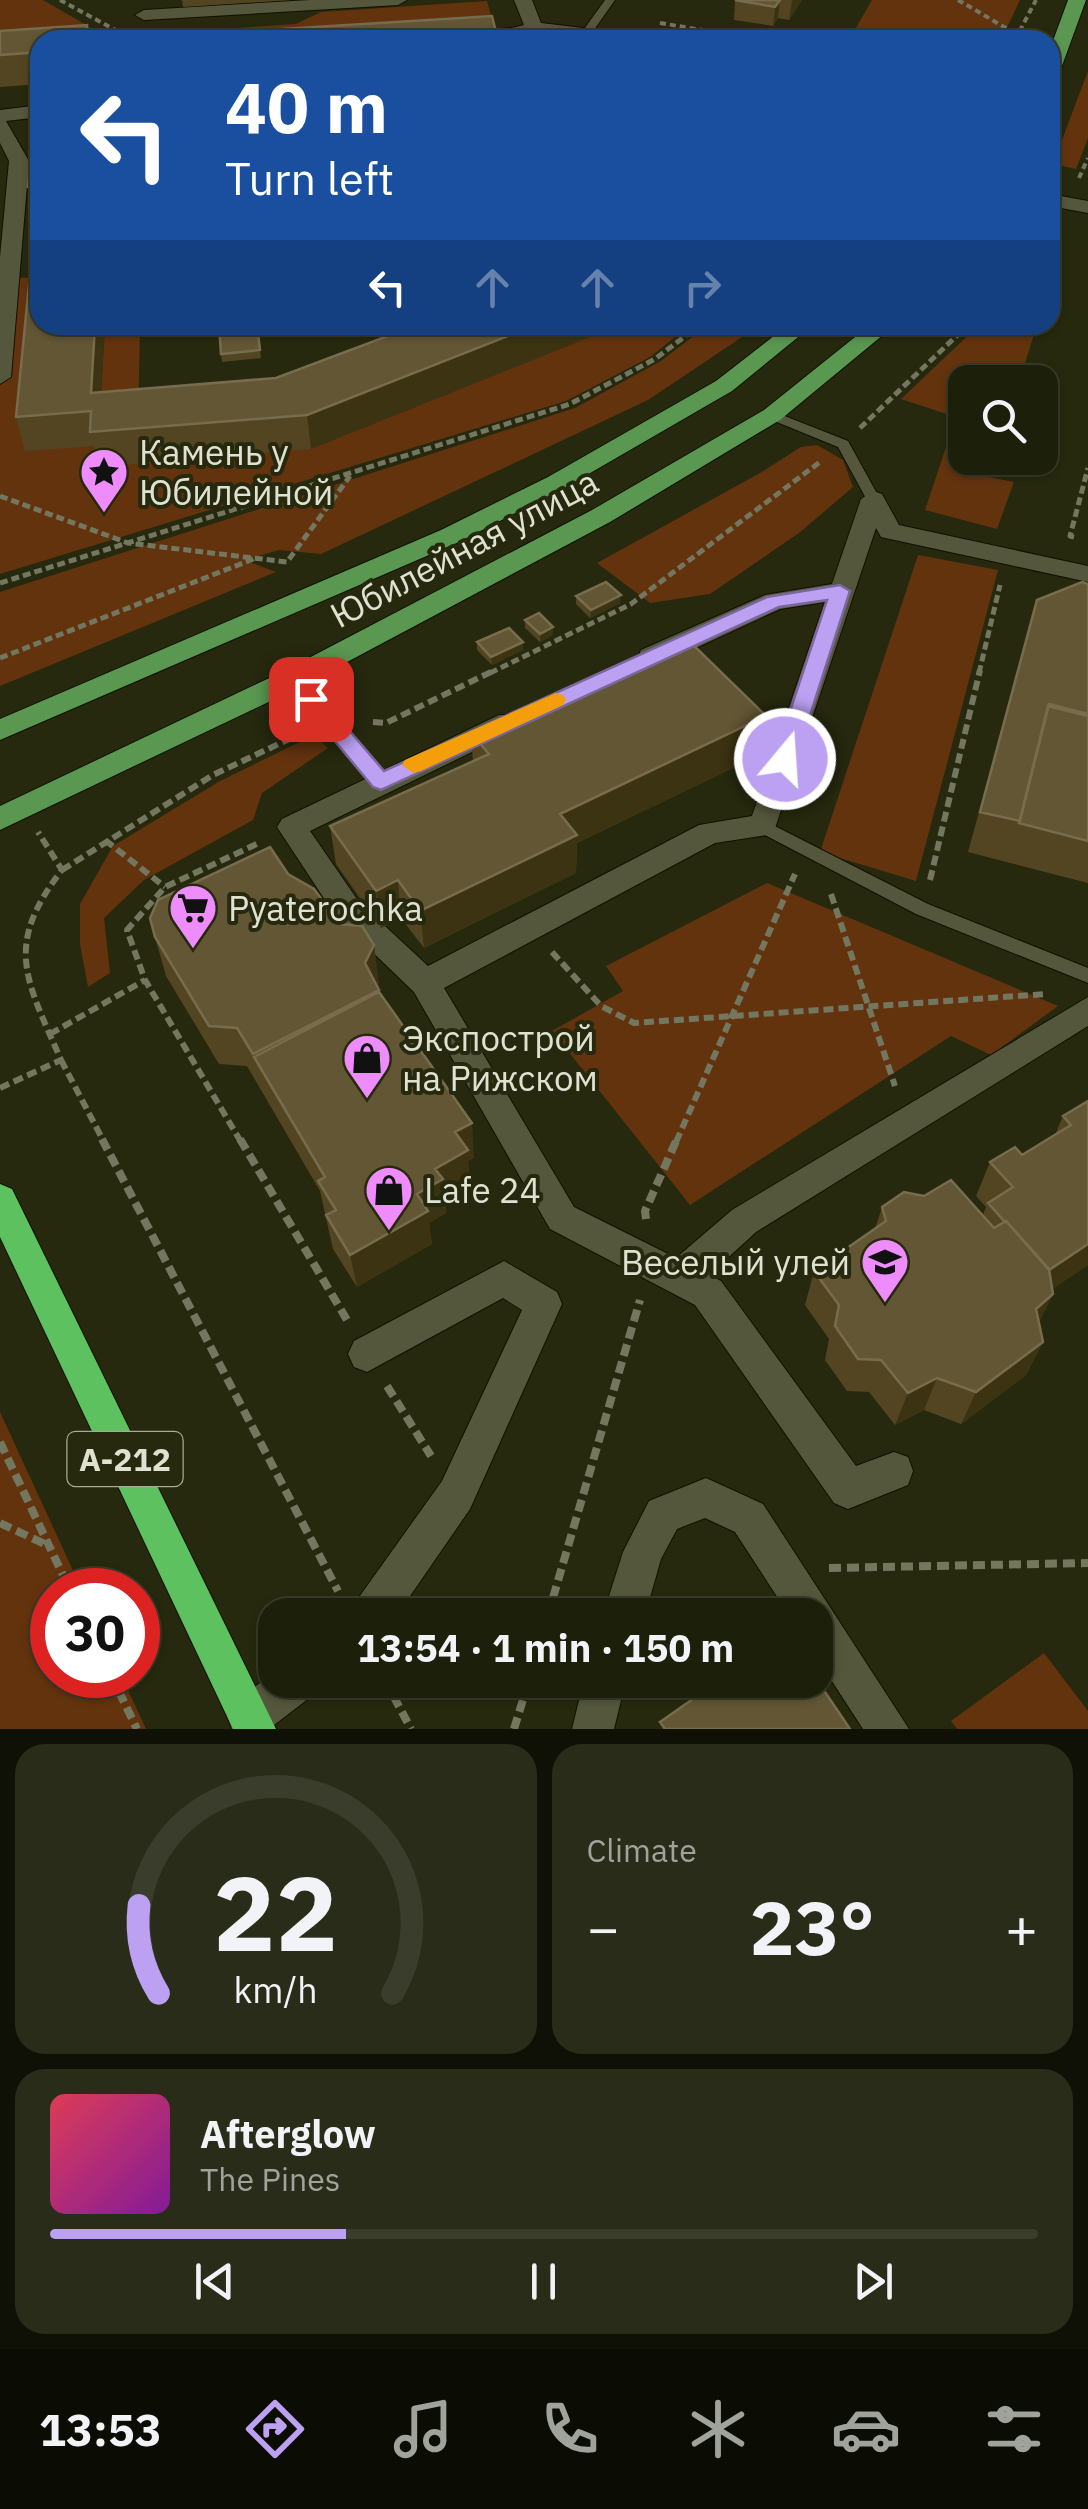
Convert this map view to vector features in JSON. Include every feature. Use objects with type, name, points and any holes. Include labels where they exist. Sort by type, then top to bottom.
[{"type":"highway","name":"А-212","points":[[0,1200],[252,1723]]},
{"type":"main road","points":[[1060,47],[1077,0]]},
{"type":"main road","name":"Юбилейная улица","points":[[0,730],[450,536],[556,482],[724,386],[789,335]]},
{"type":"main road","name":"Юбилейная улица","points":[[12,814],[292,679],[601,516],[772,415],[872,335]]},
{"type":"street","points":[[145,8],[398,0]]},
{"type":"street","points":[[524,0],[533,30]]},
{"type":"street","points":[[0,116],[30,113]]},
{"type":"street","points":[[0,125],[19,161],[0,376]]},
{"type":"street","points":[[1060,202],[1088,207]]},
{"type":"street","points":[[873,499],[890,531],[1088,574]]},
{"type":"street","points":[[424,983],[709,833],[763,826],[873,499]]},
{"type":"street","points":[[634,665],[774,602],[840,591]]},
{"type":"street","points":[[528,712],[292,827],[348,910],[424,983],[562,1218],[708,1293],[848,1489],[894,1470]]},
{"type":"street","points":[[665,1271],[1088,1010]]},
{"type":"street","points":[[363,1598],[456,1495],[544,1304],[504,1278],[367,1354]]},
{"type":"street","points":[[629,1598],[643,1552],[663,1515],[706,1498],[749,1518],[802,1598]]},
{"type":"street","points":[[833,1646],[888,1729]]},
{"type":"street","points":[[252,1723],[279,1698]]},
{"type":"street","points":[[593,1729],[601,1698]]},
{"type":"lane","points":[[589,30],[610,0]]},
{"type":"lane","points":[[772,415],[844,444],[873,499]]},
{"type":"lane","points":[[292,679],[330,718],[381,782]]},
{"type":"lane","points":[[763,826],[922,909],[1088,976]]},
{"type":"path","points":[[60,0],[115,30]]},
{"type":"path","points":[[958,0],[1004,30]]},
{"type":"path","points":[[1020,30],[1036,0]]},
{"type":"path","points":[[601,12],[704,30]]},
{"type":"path","points":[[0,583],[570,404],[654,359],[686,335]]},
{"type":"path","points":[[352,1598],[61,1060],[33,993],[26,940],[35,906],[62,870],[213,775],[330,718],[386,723],[632,604],[844,444],[958,335]]},
{"type":"path","points":[[1088,468],[1070,536],[1088,540]]},
{"type":"path","points":[[0,496],[128,543],[287,562],[350,475]]},
{"type":"path","points":[[922,909],[1007,557]]},
{"type":"path","points":[[0,658],[257,558]]},
{"type":"path","points":[[12,814],[62,870]]},
{"type":"path","points":[[292,827],[165,886],[127,930],[145,980],[367,1354],[456,1495]]},
{"type":"path","points":[[106,840],[165,886]]},
{"type":"path","points":[[554,1598],[665,1271],[646,1211],[794,874],[812,881]]},
{"type":"path","points":[[848,896],[830,888],[907,1120]]},
{"type":"path","points":[[514,935],[555,954],[601,1006],[634,1022],[1050,994]]},
{"type":"path","points":[[50,1034],[145,980]]},
{"type":"path","points":[[0,1088],[61,1060]]},
{"type":"path","points":[[0,1442],[60,1568]]},
{"type":"path","points":[[0,1523],[49,1546]]},
{"type":"path","points":[[783,1569],[1088,1564]]},
{"type":"path","points":[[122,1698],[137,1729]]},
{"type":"path","points":[[395,1698],[411,1729]]},
{"type":"path","points":[[514,1729],[523,1698]]},
{"type":"shaded area","points":[[0,0],[43,0],[95,30],[30,30],[30,40],[0,42]]},
{"type":"shaded area","points":[[872,0],[1020,0],[1006,30],[855,30]]},
{"type":"shaded area","points":[[487,1],[495,30],[207,30],[296,24],[321,12]]},
{"type":"shaded area","points":[[1088,71],[1088,138],[1076,169],[1060,166],[1060,145]]},
{"type":"shaded area","points":[[30,278],[30,335],[35,335],[26,451],[573,335],[678,335],[650,357],[566,401],[0,574],[0,279]]},
{"type":"shaded area","points":[[104,335],[140,335],[138,424],[99,427]]},
{"type":"shaded area","points":[[695,335],[745,335],[648,400],[321,554],[279,550],[244,560],[276,572],[0,686],[0,592],[575,408],[661,361]]},
{"type":"shaded area","points":[[968,335],[1034,335],[1024,365],[948,365],[948,414],[901,399]]},
{"type":"shaded area","points":[[948,441],[948,475],[990,475],[1014,482],[997,529],[925,510]]},
{"type":"shaded area","points":[[817,445],[843,460],[853,487],[799,533],[710,594],[650,603],[597,563],[801,447]]},
{"type":"shaded area","points":[[918,555],[998,570],[916,881],[820,852]]},
{"type":"shaded area","points":[[314,735],[328,748],[262,793],[253,820],[144,880],[104,918],[110,973],[88,987],[80,944],[80,904],[113,846],[220,781]]},
{"type":"shaded area","points":[[767,883],[1058,1006],[991,1055],[951,1036],[690,1205],[552,1031],[623,991],[606,966]]},
{"type":"shaded area","points":[[0,1412],[72,1568],[30,1568],[30,1698],[132,1698],[146,1729],[0,1729]]},
{"type":"shaded area","points":[[1044,1653],[1088,1711],[1088,1729],[957,1729],[951,1721]]},
{"type":"building","points":[[735,0],[780,0],[775,7]]},
{"type":"building","points":[[492,16],[496,30],[265,30]]},
{"type":"building","points":[[87,25],[87,30],[30,30],[30,53],[0,55],[0,31]]},
{"type":"building","points":[[30,275],[30,335],[94,335],[91,393],[276,378],[390,335],[511,335],[307,415],[90,432],[91,411],[16,417]]},
{"type":"building","points":[[220,335],[258,335],[260,350],[221,354]]},
{"type":"building","points":[[606,582],[621,595],[591,610],[576,596]]},
{"type":"building","points":[[1082,582],[1088,584],[1088,714],[1049,704],[1020,821],[980,812],[1037,600]]},
{"type":"building","points":[[539,613],[553,627],[540,634],[525,620]]},
{"type":"building","points":[[509,628],[523,642],[491,657],[477,642]]},
{"type":"building","points":[[686,638],[766,716],[560,814],[577,835],[420,911],[398,880],[376,891],[330,826],[489,754],[471,733]]},
{"type":"building","points":[[1048,706],[1088,716],[1088,841],[1019,823]]},
{"type":"building","points":[[270,847],[288,874],[314,889],[340,924],[362,926],[374,945],[365,963],[379,990],[253,1054],[237,1028],[209,1026],[155,937],[150,918],[158,900]]},
{"type":"building","points":[[379,992],[472,1123],[455,1132],[468,1150],[435,1169],[443,1179],[417,1194],[428,1211],[350,1255],[326,1215],[336,1210],[318,1181],[325,1177],[254,1057]]},
{"type":"building","points":[[1088,1101],[1088,1244],[1049,1270],[988,1203],[1013,1187],[990,1162],[1015,1147],[1022,1155],[1071,1125],[1063,1116]]},
{"type":"building","points":[[951,1180],[994,1228],[1006,1221],[1049,1269],[1053,1294],[1036,1309],[1043,1342],[976,1392],[937,1378],[908,1393],[881,1360],[858,1359],[835,1326],[839,1305],[814,1271],[886,1221],[882,1207],[904,1192],[924,1196]]},
{"type":"building","points":[[694,1698],[829,1698],[850,1729],[665,1729],[660,1722]]},
{"type":"slow traffic","points":[[413,765],[556,700]]},
{"type":"place","name":"Камень у Юбилейной","points":[[104,514]]},
{"type":"place","name":"Pyaterochka","points":[[193,950]]},
{"type":"place","name":"Экспострой на Рижском","points":[[367,1100]]},
{"type":"place","name":"Lafe 24","points":[[389,1232]]},
{"type":"place","name":"Веселый улей","points":[[885,1304]]},
{"type":"route","points":[[311,699],[381,782],[774,602],[840,591],[785,759]]}]
